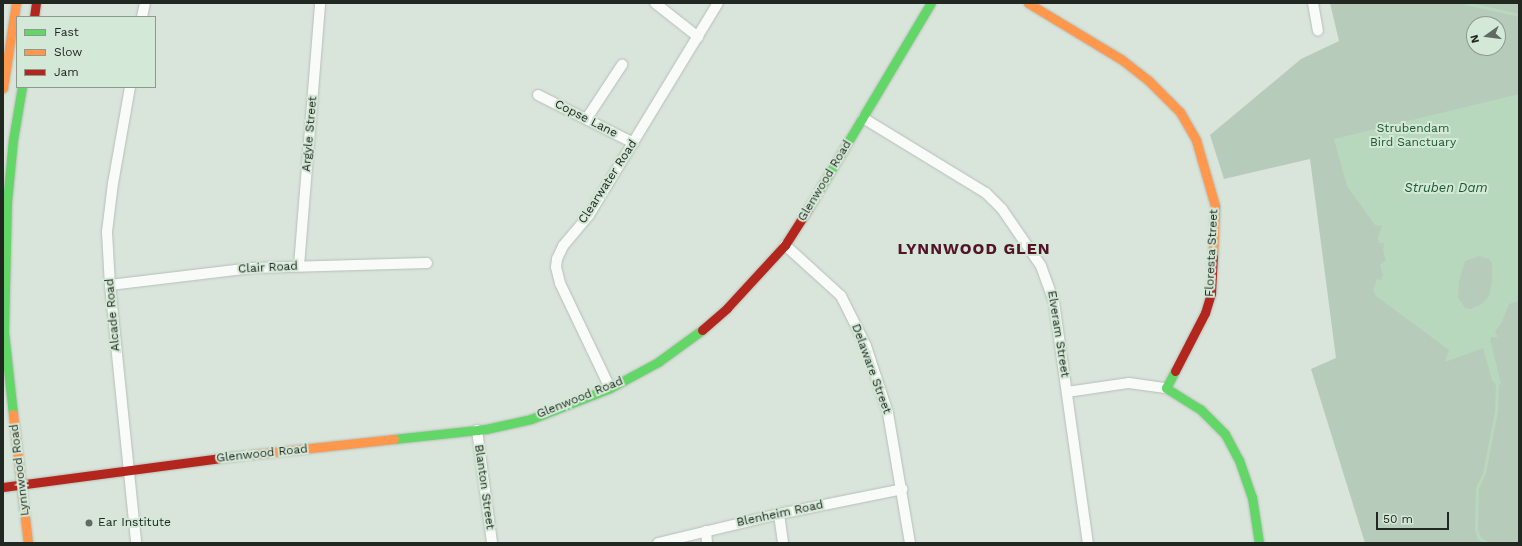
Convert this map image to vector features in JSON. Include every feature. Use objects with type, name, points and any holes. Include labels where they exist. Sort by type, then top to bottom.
[{"type":"street","points":[[34,16],[36,3]]},
{"type":"street","points":[[142,16],[145,3]]},
{"type":"street","name":"Argyle Street","points":[[299,266],[320,3]]},
{"type":"street","points":[[655,3],[698,37]]},
{"type":"street","name":"Clearwater Road","points":[[610,388],[560,283],[556,267],[563,246],[589,215],[718,3]]},
{"type":"street","name":"Glenwood Road","points":[[3,487],[128,469],[476,430],[531,418],[610,388],[658,362],[707,326],[727,308],[785,245],[931,3]]},
{"type":"street","name":"Floresta Street","points":[[1028,3],[1121,58],[1148,80],[1183,116],[1200,149],[1215,206],[1211,293],[1205,313],[1166,388]]},
{"type":"street","points":[[1314,3],[1318,32]]},
{"type":"street","points":[[3,88],[16,5]]},
{"type":"street","points":[[588,118],[622,65]]},
{"type":"street","name":"Lynnwood Road","points":[[22,88],[13,140],[7,202],[4,316],[28,543]]},
{"type":"street","name":"Alcade Road","points":[[130,88],[113,182],[107,232],[110,286],[136,543]]},
{"type":"street","name":"Copse Lane","points":[[538,95],[588,118],[634,143]]},
{"type":"street","name":"Elveram Street","points":[[863,118],[981,189],[1006,214],[1041,266],[1050,286],[1067,392],[1088,543]]},
{"type":"street","name":"Delaware Street","points":[[785,245],[841,296],[850,310],[881,390],[903,489],[910,543]]},
{"type":"street","name":"Clair Road","points":[[110,286],[215,271],[299,266],[427,263]]},
{"type":"street","points":[[1067,392],[1129,383],[1166,388],[1200,409],[1225,434],[1239,460],[1252,497],[1259,543]]},
{"type":"street","name":"Blanton Street","points":[[476,430],[492,543]]},
{"type":"street","points":[[20,543],[17,495],[22,484]]},
{"type":"street","name":"Blenheim Road","points":[[658,543],[779,514],[903,489]]},
{"type":"street","points":[[779,514],[783,543]]},
{"type":"street","points":[[706,531],[707,543]]},
{"type":"green space","name":"Strubendam Bird Sanctuary","points":[[1330,3],[1519,3],[1519,543],[1365,543],[1311,369],[1336,358],[1310,159],[1224,179],[1210,135],[1301,59],[1339,41]]},
{"type":"water","name":"Struben Dam","points":[[1519,94],[1519,301],[1509,304],[1501,324],[1495,331],[1498,337],[1491,337],[1490,339],[1501,384],[1497,386],[1492,380],[1483,348],[1445,362],[1449,350],[1376,296],[1373,290],[1377,279],[1381,280],[1383,275],[1380,265],[1386,260],[1383,251],[1384,243],[1379,243],[1378,237],[1382,226],[1375,225],[1347,186],[1334,139]],"holes":[[[1479,256],[1489,259],[1492,263],[1492,282],[1489,296],[1482,304],[1471,309],[1465,308],[1458,298],[1459,281],[1465,261]]]},
{"type":"waterway","points":[[1465,3],[1519,15]]},
{"type":"waterway","points":[[1487,543],[1479,538],[1476,529],[1477,488],[1484,473],[1496,411],[1497,383]]},
{"type":"traffic: fast","points":[[808,209],[931,3]]},
{"type":"traffic: fast","points":[[13,414],[4,332],[7,202],[13,140],[22,88]]},
{"type":"traffic: fast","points":[[394,439],[486,429],[531,419],[610,388],[658,362],[702,330]]},
{"type":"traffic: fast","points":[[1175,371],[1166,388],[1200,409],[1225,434],[1239,460],[1252,497],[1259,543]]},
{"type":"traffic: slow","points":[[3,88],[16,3]]},
{"type":"traffic: slow","points":[[1028,3],[1121,59],[1148,80],[1180,112],[1196,140],[1215,206],[1213,257]]},
{"type":"traffic: slow","points":[[13,414],[28,543]]},
{"type":"traffic: slow","points":[[219,458],[394,439]]},
{"type":"traffic: jam","points":[[34,16],[36,3]]},
{"type":"traffic: jam","points":[[702,330],[727,308],[785,245],[808,209]]},
{"type":"traffic: jam","points":[[1175,371],[1205,313],[1211,293],[1213,257]]},
{"type":"traffic: jam","points":[[3,487],[219,458]]},
{"type":"place","name":"Ear Institute","points":[[89,523]]},
{"type":"district","name":"LYNNWOOD GLEN","points":[[974,249]]}]
